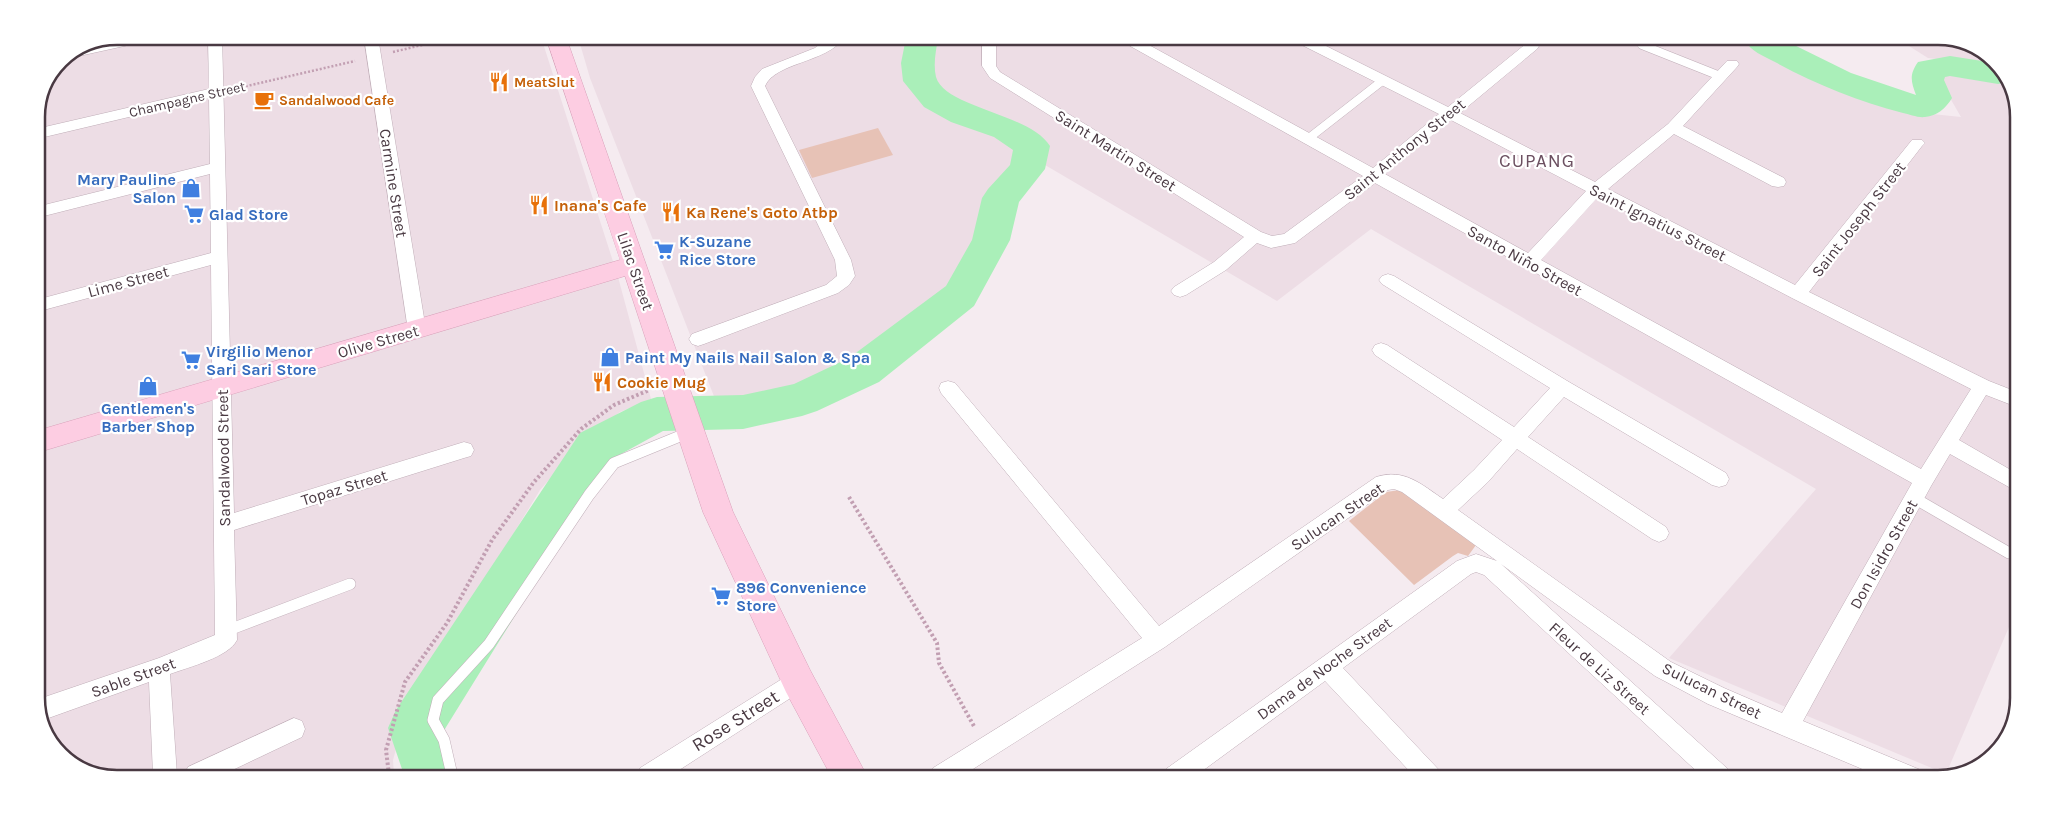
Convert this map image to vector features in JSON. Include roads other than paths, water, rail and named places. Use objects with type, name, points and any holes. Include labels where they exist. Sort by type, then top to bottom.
[{"type":"main road","name":"Lilac Street","points":[[559,45],[718,512],[798,682],[847,770]]},
{"type":"main road","name":"Olive Street","points":[[45,439],[634,265]]},
{"type":"street","name":"Sandalwood Street","points":[[215,45],[226,635]]},
{"type":"street","name":"Carmine Street","points":[[372,45],[417,330]]},
{"type":"street","points":[[698,339],[832,289],[843,281],[846,276],[842,260],[758,86],[762,77],[767,72],[820,50],[827,45]]},
{"type":"street","name":"Saint Martin Street","points":[[989,45],[989,66],[995,75],[1255,236],[1272,242]]},
{"type":"street","name":"Santo Niño Street","points":[[1139,45],[1310,138],[1373,176],[1530,262],[1919,489]]},
{"type":"street","name":"Saint Ignatius Street","points":[[1313,45],[1449,113],[1798,294],[1982,386],[2010,397]]},
{"type":"street","name":"Saint Anthony Street","points":[[1272,242],[1289,239],[1373,176],[1532,46]]},
{"type":"street","points":[[1530,262],[1596,190],[1673,127],[1732,64]]},
{"type":"street","name":"Champagne Street","points":[[45,132],[216,92]]},
{"type":"street","points":[[1673,127],[1778,182]]},
{"type":"street","name":"Saint Joseph Street","points":[[1798,294],[1917,143]]},
{"type":"street","points":[[45,211],[217,167]]},
{"type":"street","points":[[1180,291],[1220,266],[1255,236]]},
{"type":"street","name":"Lime Street","points":[[45,304],[219,257]]},
{"type":"street","points":[[1388,280],[1562,387],[1719,479]]},
{"type":"street","points":[[1381,350],[1659,533]]},
{"type":"street","name":"Don Isidro Street","points":[[1788,725],[1919,489],[1982,386]]},
{"type":"street","points":[[1444,511],[1481,476],[1562,387]]},
{"type":"street","points":[[948,388],[1158,640]]},
{"type":"street","points":[[1947,443],[2010,480]]},
{"type":"street","name":"Topaz Street","points":[[224,525],[464,450]]},
{"type":"street","name":"Sulucan Street","points":[[951,770],[1158,640],[1383,483],[1394,481],[1402,483],[1444,511],[1663,668],[1716,696],[1894,770]]},
{"type":"street","name":"Dama de Noche Street","points":[[1184,770],[1464,567],[1476,563]]},
{"type":"street","name":"Fleur de Liz Street","points":[[1476,563],[1491,568],[1712,770]]},
{"type":"street","name":"Sable Street","points":[[46,708],[216,646],[226,635]]},
{"type":"street","points":[[1326,666],[1424,770]]},
{"type":"street","points":[[159,668],[165,770]]},
{"type":"street","name":"Rose Street","points":[[658,770],[798,682]]},
{"type":"street","points":[[207,770],[294,729]]},
{"type":"lane","points":[[1642,45],[1720,76]]},
{"type":"lane","points":[[1310,138],[1382,80]]},
{"type":"lane","points":[[451,770],[444,740],[433,720],[438,700],[489,644],[589,495],[614,463],[689,425]]},
{"type":"lane","points":[[1919,489],[2008,553]]},
{"type":"lane","points":[[226,635],[350,584]]},
{"type":"waterway","points":[[429,770],[415,728],[596,446],[657,414],[743,412],[802,399],[864,370],[960,296],[991,240],[1001,198],[1027,169],[1032,146],[1006,129],[963,114],[936,99],[920,81],[918,63],[921,45]]},
{"type":"waterway","points":[[1769,45],[1799,62],[1839,80],[1901,102],[1923,107],[1935,98],[1927,80],[1930,69],[1950,66],[1995,74]]},
{"type":"place","name":"MeatSlut","points":[[499,82]]},
{"type":"place","name":"Sandalwood Cafe","points":[[264,100]]},
{"type":"place","name":"Mary Pauline Salon","points":[[191,188]]},
{"type":"place","name":"Inana's Cafe","points":[[539,205]]},
{"type":"place","name":"Ka Rene's Goto Atbp","points":[[671,212]]},
{"type":"place","name":"Glad Store","points":[[194,214]]},
{"type":"place","name":"K-Suzane Rice Store","points":[[664,250]]},
{"type":"place","name":"Paint My Nails Nail Salon & Spa","points":[[610,357]]},
{"type":"place","name":"Virgilio Menor Sari Sari Store","points":[[191,360]]},
{"type":"place","name":"Cookie Mug","points":[[602,382]]},
{"type":"place","name":"Gentlemen's Barber Shop","points":[[148,386]]},
{"type":"place","name":"896 Convenience Store","points":[[721,596]]},
{"type":"district","name":"CUPANG","points":[[1537,160]]}]
